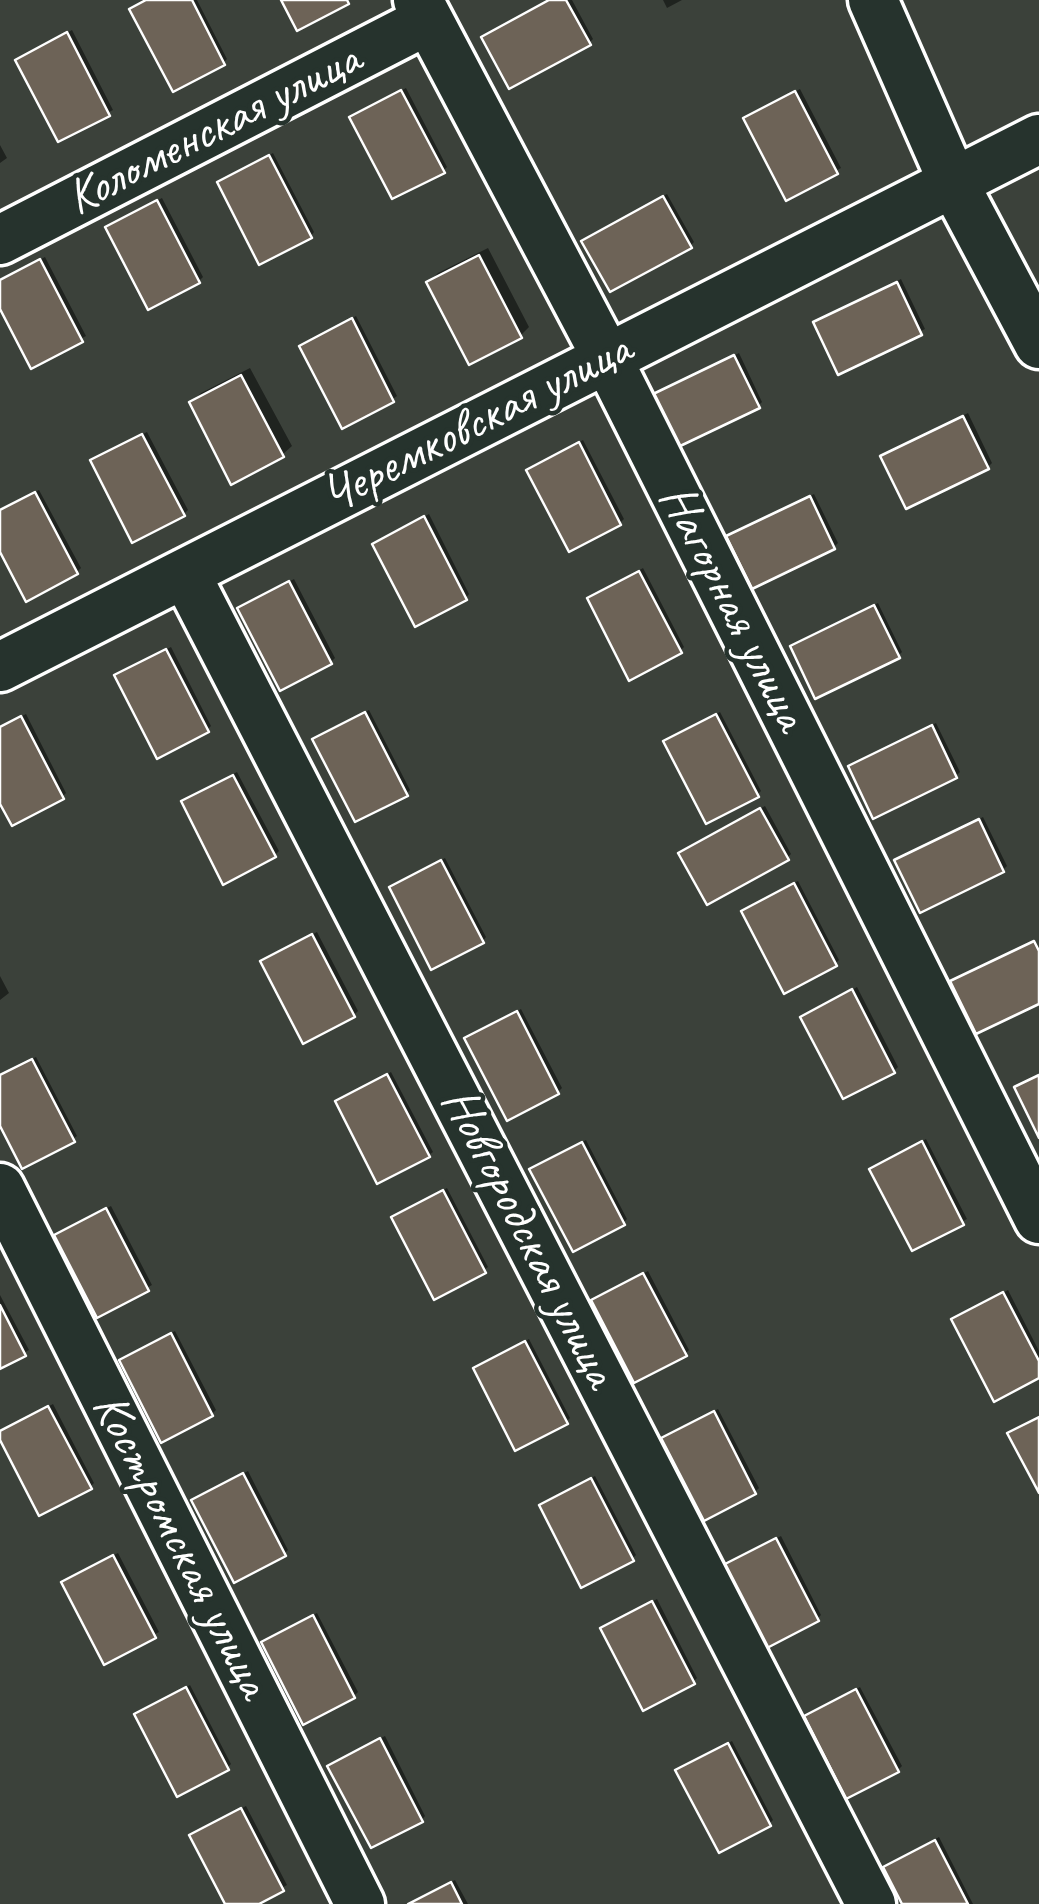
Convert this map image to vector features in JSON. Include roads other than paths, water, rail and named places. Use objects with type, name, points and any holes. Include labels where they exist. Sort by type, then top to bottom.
[{"type":"street","points":[[873,0],[953,182],[1039,344]]},
{"type":"street","name":"Коломенская улица","points":[[0,240],[423,10]]},
{"type":"street","name":"Нагорная улица","points":[[423,10],[607,358],[1039,1219]]},
{"type":"street","name":"Черемковская улица","points":[[0,666],[1039,138]]},
{"type":"street","name":"Новгородская улица","points":[[185,573],[871,1904]]},
{"type":"street","name":"Костромская улица","points":[[0,1188],[360,1904]]}]
